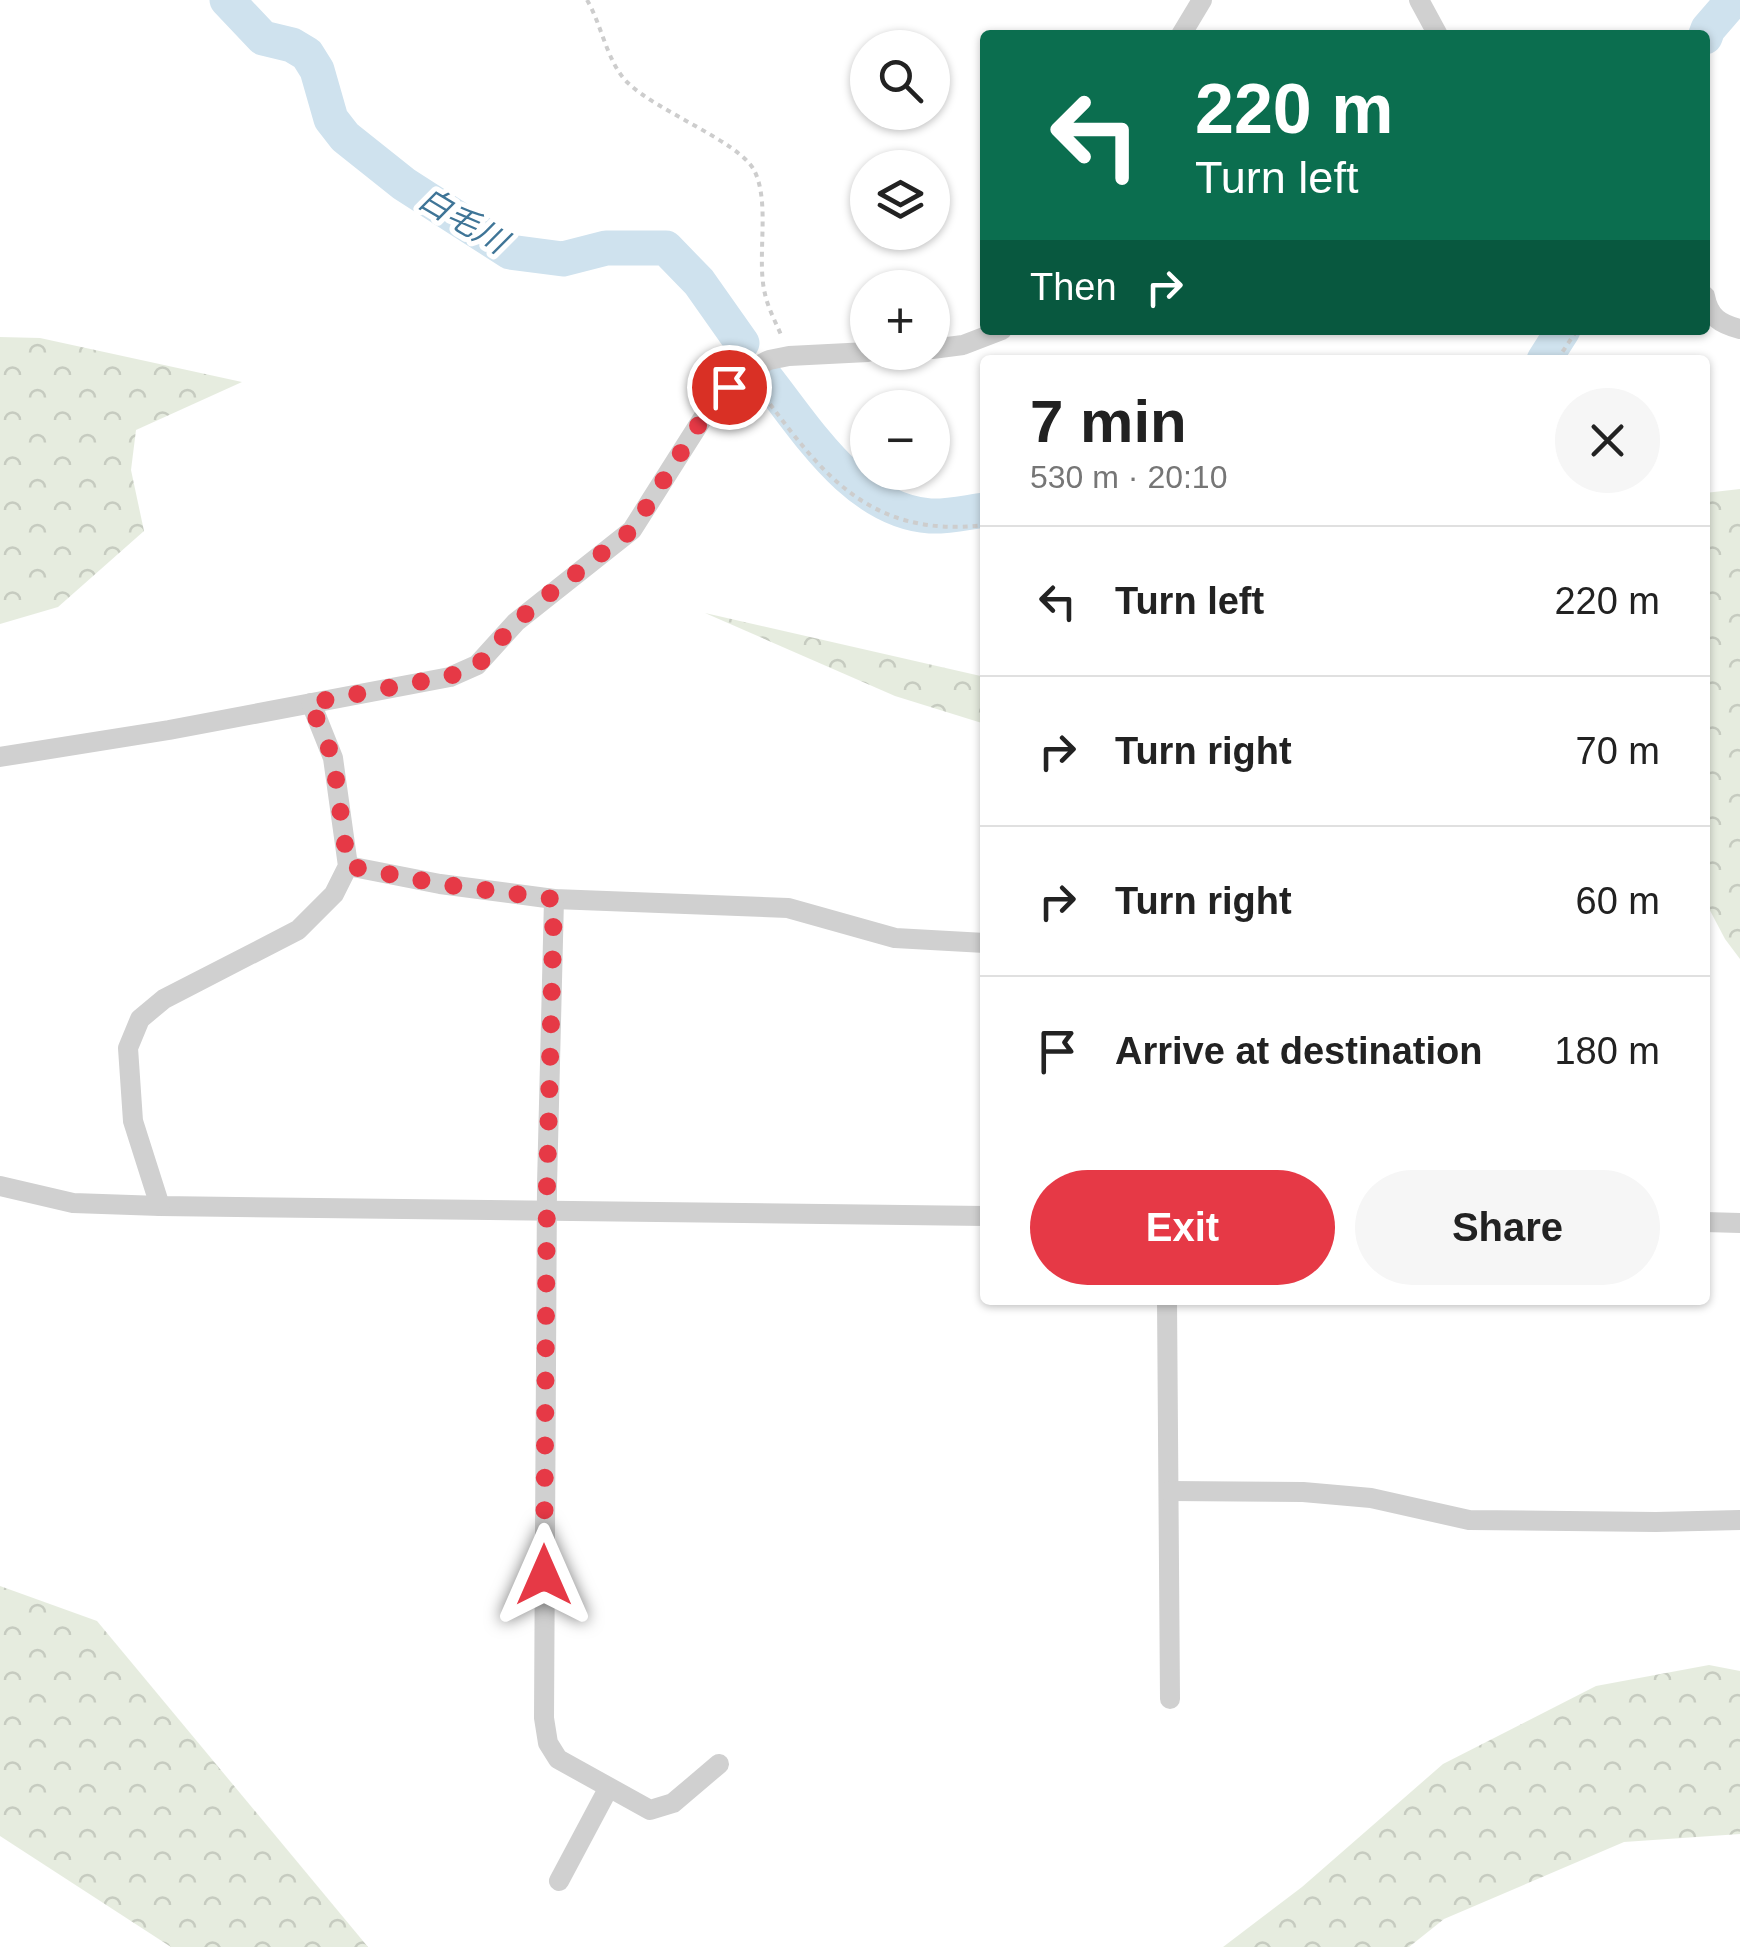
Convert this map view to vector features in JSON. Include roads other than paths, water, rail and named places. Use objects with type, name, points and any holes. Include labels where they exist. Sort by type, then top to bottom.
[{"type":"street","points":[[1184,30],[1202,0]]},
{"type":"street","points":[[1419,0],[1435,30]]},
{"type":"street","points":[[1710,312],[1722,324],[1740,329]]},
{"type":"street","points":[[950,347],[989,335]]},
{"type":"street","points":[[0,757],[310,703],[450,676],[478,665],[516,622],[632,530],[713,402],[746,372],[788,356],[850,353]]},
{"type":"street","points":[[160,1206],[134,1121],[128,1048],[140,1019],[164,1000],[298,930],[334,894],[348,866],[333,758],[310,703]]},
{"type":"street","points":[[348,866],[440,884],[554,899],[788,908],[894,938],[980,943]]},
{"type":"street","points":[[554,899],[547,1210],[544,1718],[548,1743],[558,1759],[650,1810],[673,1803],[718,1764]]},
{"type":"street","points":[[0,1186],[73,1203],[160,1206],[980,1216]]},
{"type":"street","points":[[1710,1222],[1740,1223]]},
{"type":"street","points":[[1168,1305],[1170,1699]]},
{"type":"street","points":[[1168,1490],[1303,1492],[1370,1498],[1469,1520],[1740,1520]]},
{"type":"street","points":[[559,1880],[608,1789]]},
{"type":"waterway","name":"白毛川","points":[[227,0],[263,38],[292,45],[307,54],[317,70],[331,119],[345,137],[404,184],[510,252],[563,259],[606,248],[666,248],[699,282],[742,343]]},
{"type":"waterway","name":"白毛川","points":[[1708,30],[1733,0]]},
{"type":"waterway","name":"白毛川","points":[[1547,355],[1560,335]]},
{"type":"waterway","name":"白毛川","points":[[766,378],[836,465],[879,500],[903,511],[930,516],[980,511]]}]
